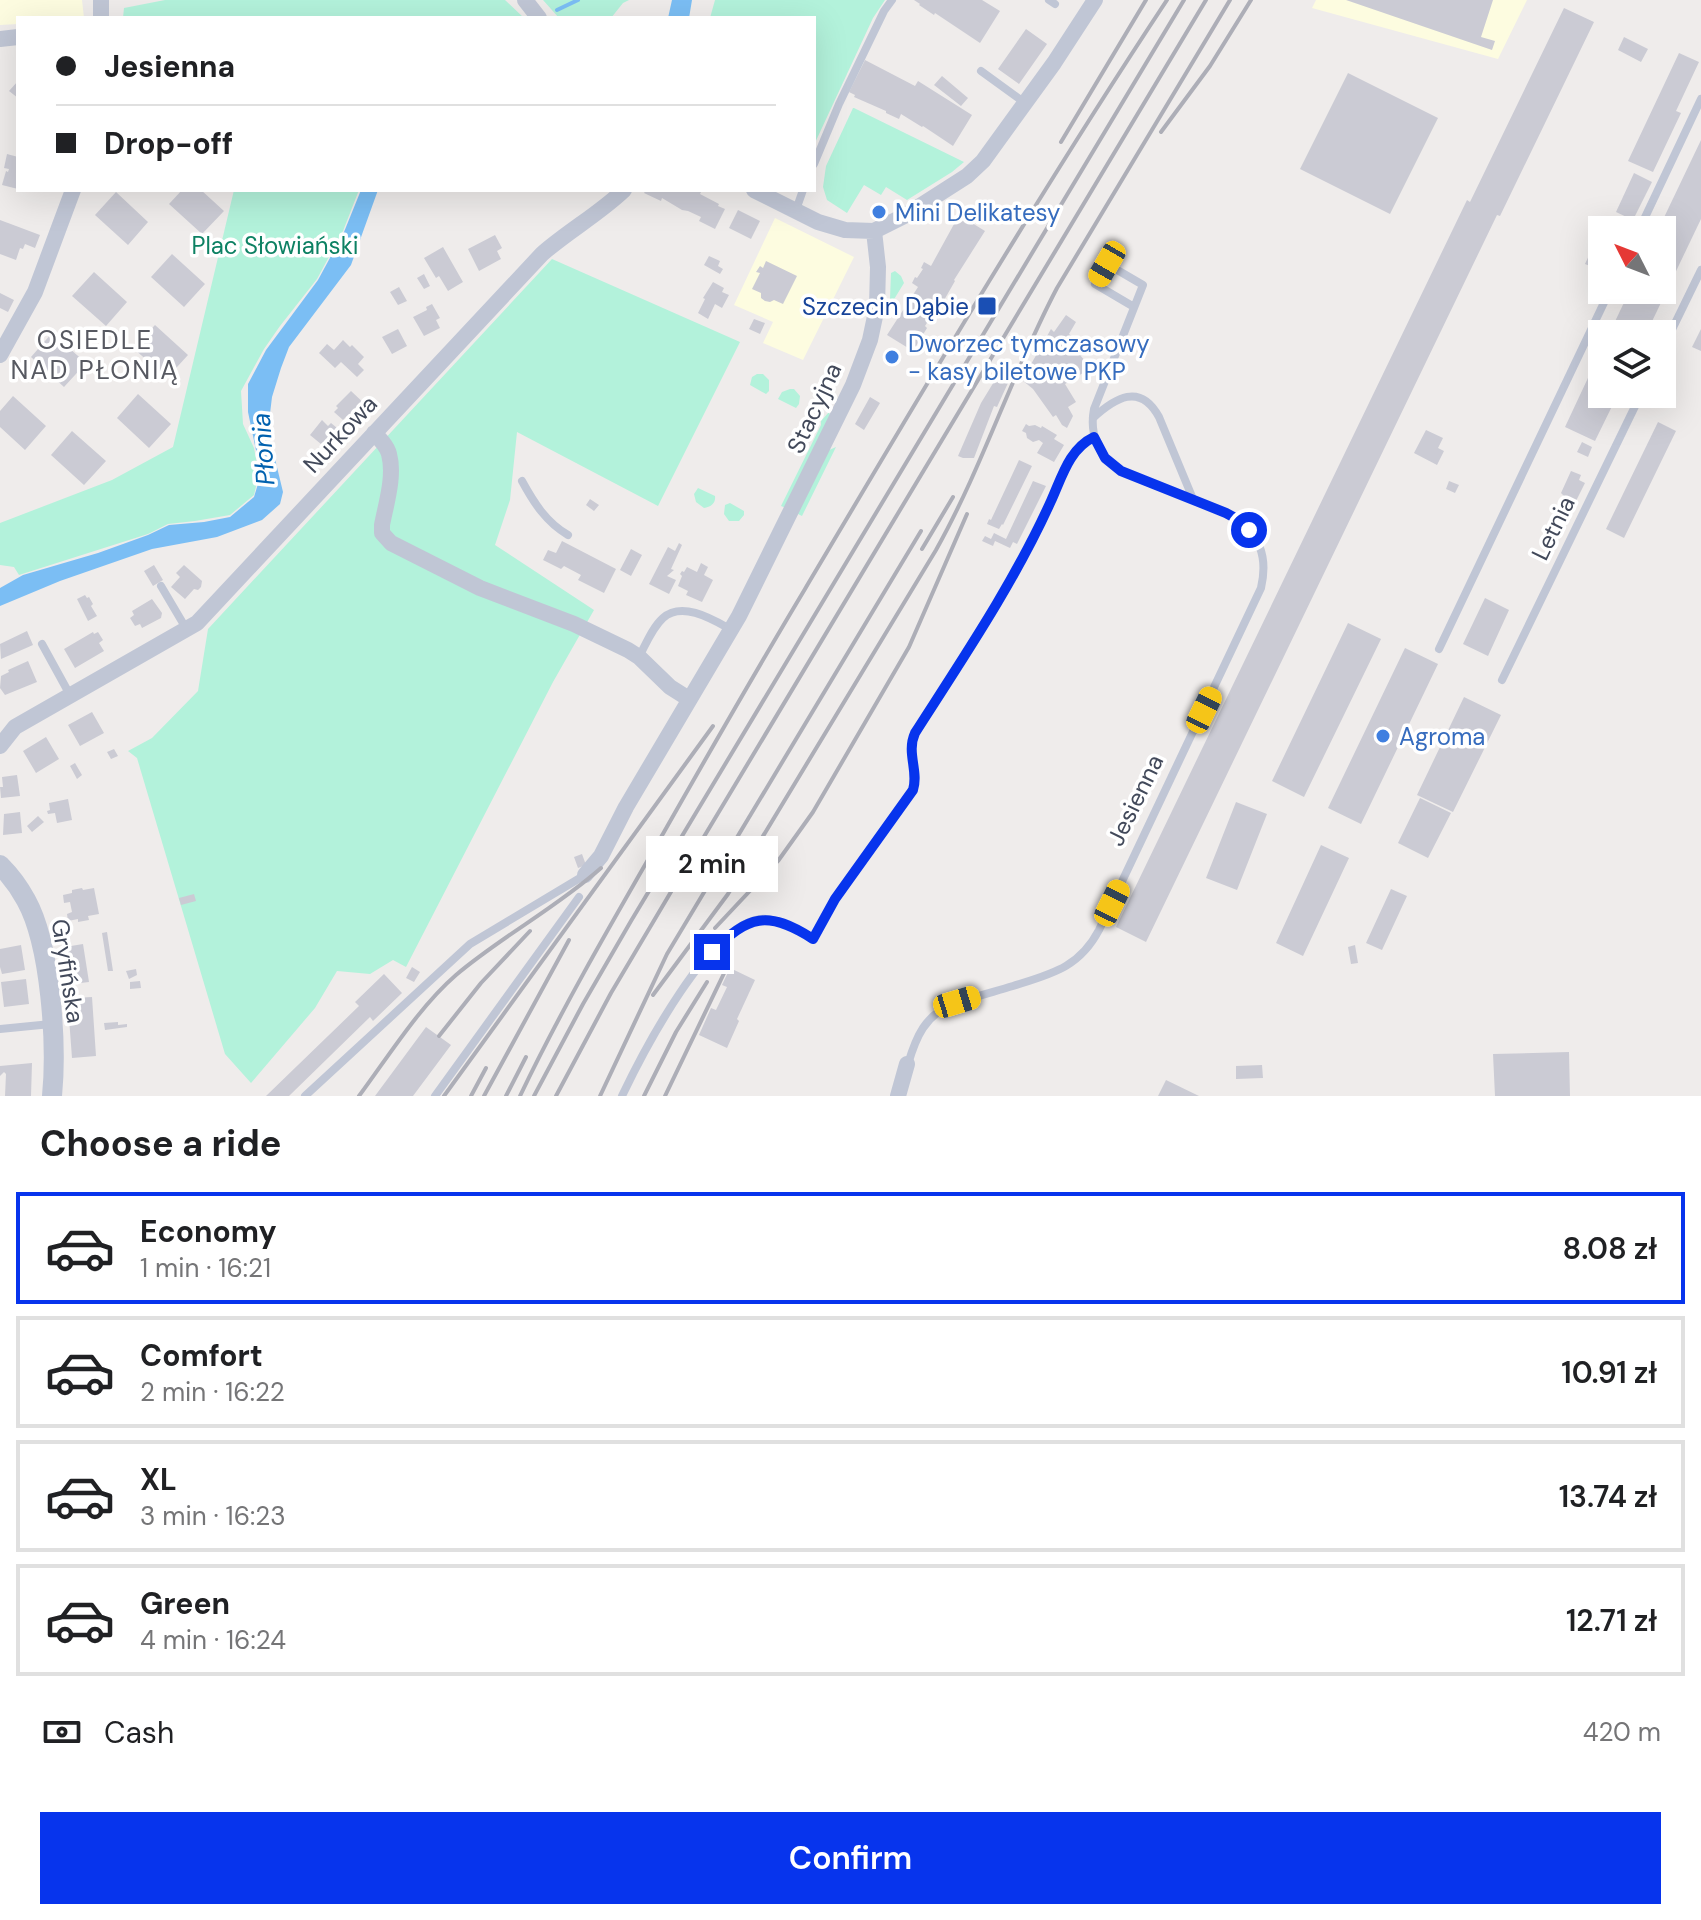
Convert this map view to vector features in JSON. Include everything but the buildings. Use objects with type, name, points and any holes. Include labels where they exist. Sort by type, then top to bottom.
[{"type":"street","points":[[525,0],[537,16]]},
{"type":"street","points":[[758,192],[836,228],[874,231],[906,215],[967,176],[983,161],[1095,0]]},
{"type":"street","points":[[0,355],[35,292],[72,192]]},
{"type":"street","name":"Nurkowa","points":[[0,746],[15,727],[197,623],[542,254],[622,192]]},
{"type":"street","name":"Stacyjna","points":[[585,875],[601,856],[626,807],[739,616],[863,361],[877,307],[878,259],[874,231]]},
{"type":"street","points":[[374,433],[389,455],[390,479],[382,533],[391,543],[480,588],[574,624],[618,645],[639,657],[663,682],[689,699]]},
{"type":"street","name":"Gryfińska","points":[[0,865],[27,900],[38,930],[52,1024],[55,1068],[52,1096]]},
{"type":"street","name":"Jesienna","points":[[898,1096],[907,1064]]},
{"type":"lane","points":[[816,159],[839,104],[892,0]]},
{"type":"lane","points":[[981,71],[1025,103]]},
{"type":"lane","points":[[1646,216],[1701,99]]},
{"type":"lane","points":[[795,211],[802,192]]},
{"type":"lane","points":[[622,1096],[681,991],[729,934],[744,924],[763,918],[786,925],[813,939],[835,899],[913,790],[915,782],[910,750],[915,733],[972,647],[1019,565],[1071,456],[1094,437],[1096,404],[1143,285],[1107,264],[1095,284],[1134,307]]},
{"type":"lane","points":[[1676,321],[1701,270]]},
{"type":"lane","points":[[1439,649],[1603,304]]},
{"type":"lane","points":[[1093,419],[1110,403],[1123,397],[1135,397],[1149,403],[1158,414],[1193,500]]},
{"type":"lane","name":"Letnia","points":[[1502,680],[1634,408]]},
{"type":"lane","name":"Jesienna","points":[[907,1064],[918,1034],[938,1011],[1058,971],[1081,956],[1097,934],[1262,584],[1262,556],[1249,530],[1230,515],[1116,468],[1101,453],[1094,437]]},
{"type":"lane","points":[[522,481],[553,527],[568,535]]},
{"type":"lane","points":[[161,586],[187,630]]},
{"type":"lane","points":[[639,657],[665,616],[682,611],[696,612],[730,629]]},
{"type":"lane","points":[[42,644],[70,695]]},
{"type":"lane","points":[[305,1096],[470,944],[585,875]]},
{"type":"lane","points":[[435,1096],[579,897]]},
{"type":"lane","points":[[0,1029],[52,1024]]},
{"type":"shaded area","points":[[0,0],[82,0],[84,16],[16,16],[16,24],[0,25]]},
{"type":"shaded area","points":[[1316,0],[1527,0],[1498,59],[1312,8]]},
{"type":"shaded area","points":[[775,218],[854,257],[803,360],[763,343],[773,322],[734,305]]},
{"type":"green space","points":[[165,0],[505,0],[522,16],[123,16],[124,8]]},
{"type":"green space","points":[[543,0],[629,0],[613,16],[557,16]]},
{"type":"green space","points":[[715,0],[885,0],[873,18],[816,141],[816,16],[711,16]]},
{"type":"green space","points":[[853,108],[964,162],[907,200],[886,187],[881,195],[864,185],[847,213],[827,200],[823,187],[826,166]]},
{"type":"green space","name":"Plac Słowiański","points":[[234,192],[358,192],[343,231],[317,279],[264,349],[241,391],[243,424],[254,448],[259,474],[254,495],[230,515],[168,524],[148,534],[19,575],[14,567],[0,565],[0,523],[112,480],[173,447]]},
{"type":"green space","points":[[552,259],[740,342],[658,506],[517,432],[510,500],[495,545],[594,610],[553,682],[406,967],[393,960],[370,974],[337,971],[315,1008],[251,1083],[225,1054],[137,758],[128,751],[152,738],[198,691],[208,629]]},
{"type":"green space","points":[[895,271],[904,283],[893,301],[890,299],[891,273]]},
{"type":"green space","points":[[763,374],[769,380],[766,394],[750,385],[752,377]]},
{"type":"green space","points":[[790,389],[800,396],[796,408],[778,399],[782,392]]},
{"type":"green space","points":[[829,412],[786,508],[781,506],[821,421]]},
{"type":"green space","points":[[836,447],[802,516],[796,513],[827,451]]},
{"type":"green space","points":[[698,488],[715,496],[711,506],[704,508],[696,502],[694,494]]},
{"type":"green space","points":[[730,503],[744,511],[739,521],[729,521],[724,514],[725,505]]},
{"type":"water","points":[[672,0],[692,0],[689,16],[668,16]]},
{"type":"water","name":"Płonia","points":[[360,192],[377,192],[351,265],[289,347],[281,368],[272,397],[268,430],[283,492],[280,504],[262,520],[217,537],[152,549],[0,606],[0,588],[23,575],[98,553],[169,525],[230,517],[254,497],[261,474],[248,412],[248,384],[266,350],[318,280],[344,232]]},
{"type":"waterway","points":[[557,10],[578,0]]},
{"type":"railway","points":[[1061,142],[1146,0]]},
{"type":"railway","points":[[520,1096],[589,963],[769,649],[1073,145],[1167,0]]},
{"type":"railway","points":[[534,1096],[631,921],[1184,0]]},
{"type":"railway","points":[[556,1096],[611,993],[678,880],[1206,0]]},
{"type":"railway","points":[[653,995],[728,894],[936,550],[1057,288],[1230,0]]},
{"type":"railway","points":[[1161,132],[1210,66],[1251,0]]},
{"type":"railway","points":[[922,549],[953,497]]},
{"type":"railway","points":[[715,928],[778,861],[813,812],[909,647],[967,514]]},
{"type":"railway","points":[[600,1096],[667,954],[921,531]]},
{"type":"railway","points":[[444,1096],[713,726]]},
{"type":"railway","points":[[359,1096],[404,1033],[442,988],[601,868]]},
{"type":"railway","points":[[439,1036],[481,983],[530,931]]},
{"type":"railway","points":[[484,1096],[569,940]]},
{"type":"railway","points":[[665,1096],[728,965]]},
{"type":"railway","points":[[644,1096],[676,1032],[707,982]]},
{"type":"railway","points":[[506,1096],[526,1057]]},
{"type":"railway","points":[[471,1096],[486,1068]]},
{"type":"place","name":"Mini Delikatesy","points":[[879,212]]},
{"type":"place","name":"Szczecin Dąbie","points":[[987,306]]},
{"type":"place","name":"Dworzec tymczasowy - kasy biletowe PKP","points":[[892,357]]},
{"type":"place","name":"Agroma","points":[[1383,736]]},
{"type":"district","name":"OSIEDLE NAD PŁONIĄ","points":[[95,355]]},
{"type":"route","points":[[712,952],[744,924],[763,918],[786,925],[813,939],[835,899],[913,790],[915,774],[910,750],[915,733],[972,647],[1037,532],[1070,459],[1083,443],[1094,437],[1105,458],[1121,471],[1226,513],[1249,530]]}]
